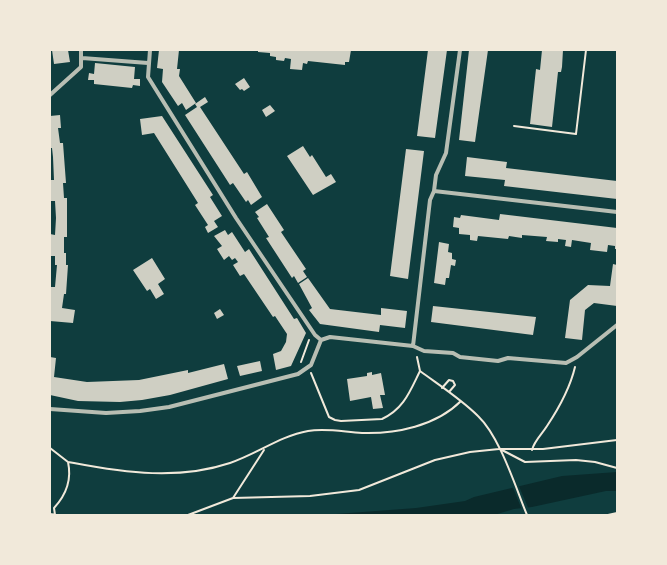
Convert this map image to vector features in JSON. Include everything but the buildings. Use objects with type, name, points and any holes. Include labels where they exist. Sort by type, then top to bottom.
[{"type":"street","points":[[50,95],[81,67],[81,50]]},
{"type":"street","points":[[150,50],[148,77],[236,218],[315,335],[321,340]]},
{"type":"street","points":[[413,346],[430,200],[434,191],[436,176],[446,154],[460,50]]},
{"type":"street","points":[[82,58],[148,63]]},
{"type":"street","points":[[434,191],[617,212]]},
{"type":"street","points":[[50,409],[122,413],[169,407],[306,369],[311,365],[321,340],[330,337],[413,346],[424,351],[453,353],[460,357],[498,361],[508,358],[566,364],[617,326]]},
{"type":"path","points":[[514,126],[576,134],[586,50]]},
{"type":"path","points":[[315,335],[309,339],[301,364],[306,369],[329,417],[335,420],[382,419],[388,416],[396,411],[408,398],[420,370]]},
{"type":"path","points":[[413,346],[420,370],[479,416],[489,429],[527,515]]},
{"type":"path","points":[[532,450],[533,445],[547,427],[566,394],[577,357]]},
{"type":"path","points":[[442,388],[449,380],[453,381],[455,385],[448,392]]},
{"type":"path","points":[[50,448],[68,462],[126,472],[180,474],[229,463],[264,449],[284,438],[311,431],[363,433],[388,432],[408,429],[434,419],[454,408],[460,402]]},
{"type":"path","points":[[188,515],[233,498],[310,496],[350,492],[371,486],[435,460],[470,452],[499,449],[532,450],[617,440]]},
{"type":"path","points":[[233,498],[264,449]]},
{"type":"path","points":[[499,449],[525,462],[576,460],[595,462],[617,468]]},
{"type":"path","points":[[50,514],[56,515],[54,508],[62,500],[66,491],[68,462]]},
{"type":"path","points":[[608,515],[617,513]]},
{"type":"water","points":[[617,472],[617,491],[606,491],[532,507],[514,509],[494,515],[323,515],[416,508],[465,501],[474,497],[562,476]]},
{"type":"pier","points":[[518,484],[529,510],[522,510],[512,485]]}]
